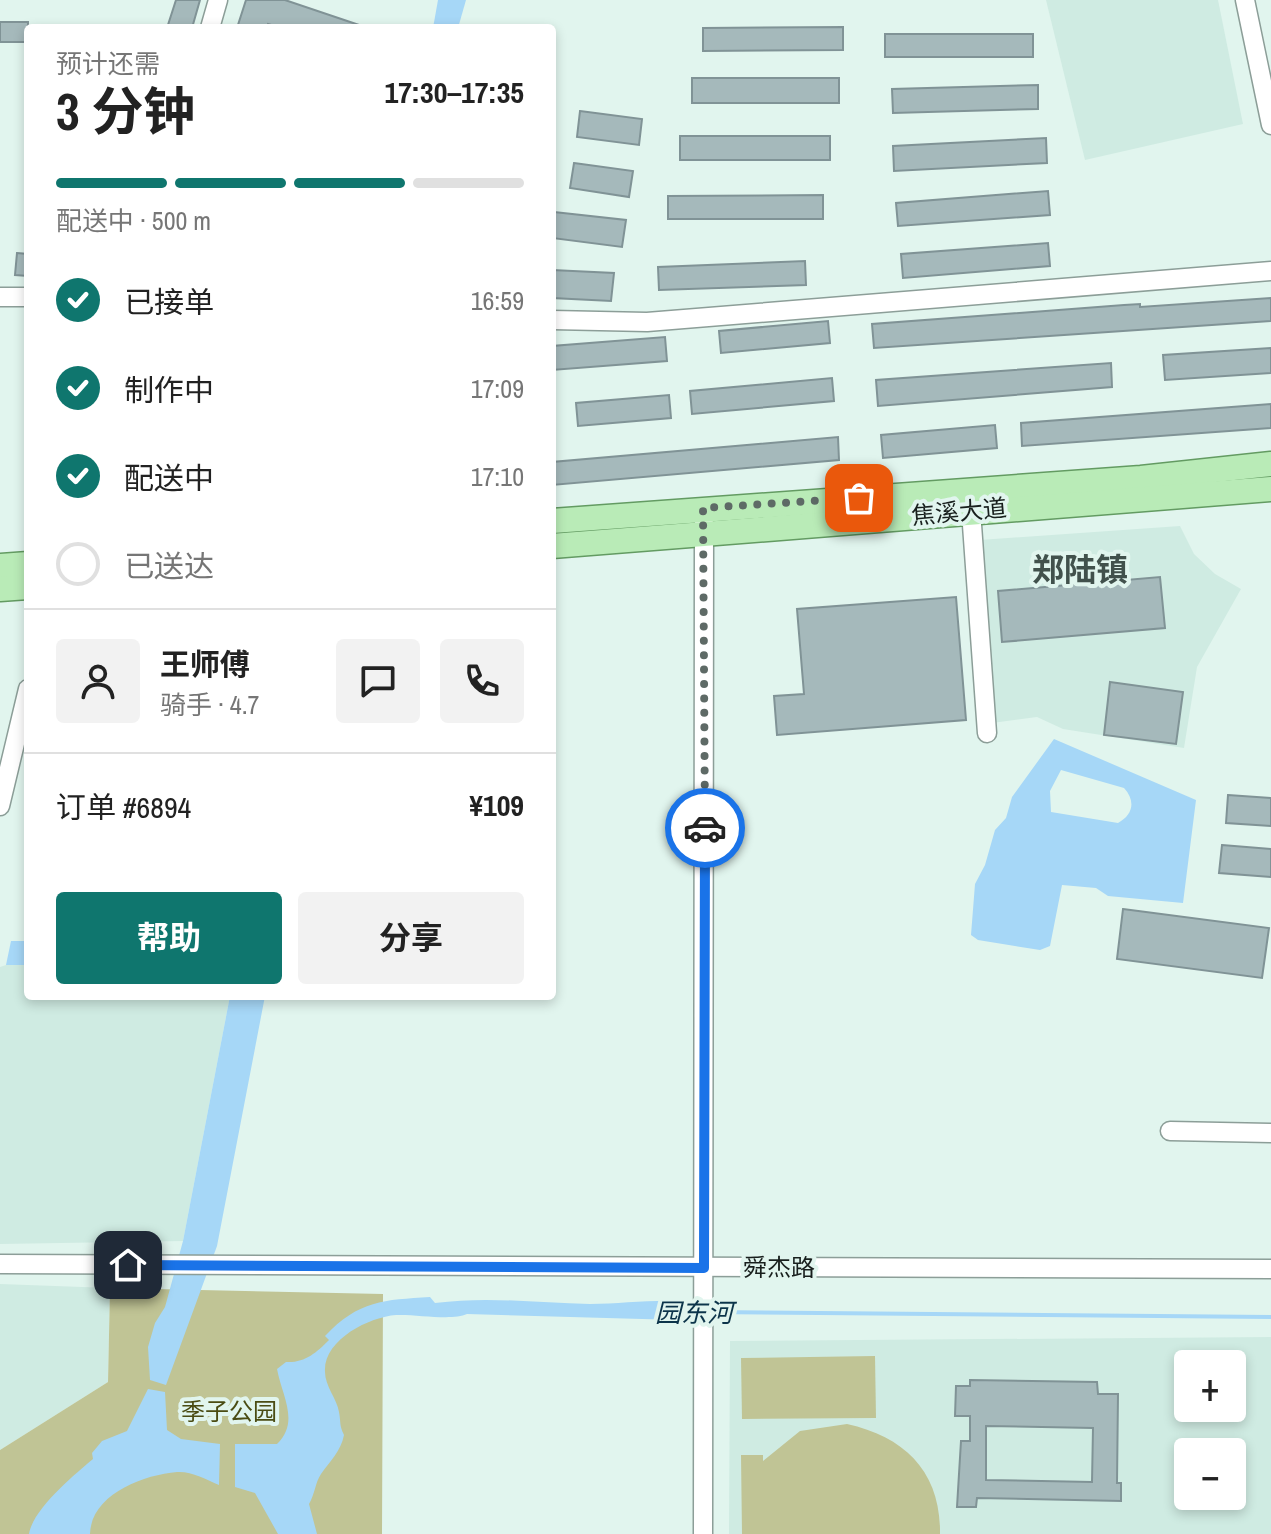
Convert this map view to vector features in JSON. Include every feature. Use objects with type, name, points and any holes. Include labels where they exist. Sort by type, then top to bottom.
[{"type":"main road","name":"焦溪大道","points":[[556,521],[1141,478],[1271,464]]},
{"type":"main road","name":"焦溪大道","points":[[556,546],[1271,489]]},
{"type":"main road","points":[[0,566],[24,564]]},
{"type":"main road","points":[[0,589],[24,587]]},
{"type":"street","points":[[211,24],[218,0]]},
{"type":"street","points":[[1245,0],[1268,91],[1271,125]]},
{"type":"street","points":[[556,320],[647,322],[1271,271]]},
{"type":"street","points":[[0,297],[24,297]]},
{"type":"street","points":[[703,508],[703,1534]]},
{"type":"street","points":[[971,511],[987,733]]},
{"type":"street","points":[[0,806],[24,706]]},
{"type":"street","points":[[1170,1131],[1271,1133]]},
{"type":"street","name":"舜杰路","points":[[0,1264],[1271,1269]]},
{"type":"shaded area","points":[[1046,0],[1218,0],[1243,124],[1085,160]]},
{"type":"shaded area","points":[[1180,526],[1194,554],[1215,574],[1241,589],[1197,667],[1184,748],[1063,729],[1037,717],[992,723],[980,540]]},
{"type":"shaded area","points":[[24,965],[24,1000],[229,1000],[183,1241],[0,1244],[0,967]]},
{"type":"shaded area","points":[[0,1284],[110,1288],[108,1382],[0,1450]]},
{"type":"shaded area","points":[[1271,1337],[1271,1534],[729,1534],[730,1341]]},
{"type":"green space","name":"季子公园","points":[[110,1288],[383,1294],[382,1534],[0,1534],[0,1450],[108,1382]]},
{"type":"green space","points":[[875,1356],[876,1418],[742,1419],[741,1358]]},
{"type":"green space","points":[[847,1424],[887,1438],[916,1461],[934,1493],[940,1534],[742,1534],[741,1455],[763,1455],[763,1461],[800,1431]]},
{"type":"water","points":[[438,0],[466,0],[459,24],[434,24]]},
{"type":"water","points":[[1054,739],[1196,800],[1183,903],[1108,896],[1096,888],[1062,885],[1050,946],[1040,950],[978,940],[971,935],[975,884],[985,865],[995,830],[1006,818],[1012,797]],"holes":[[[1061,770],[1124,788],[1131,807],[1127,816],[1118,823],[1051,812],[1050,791]]]},
{"type":"water","points":[[11,941],[24,941],[24,965],[6,965]]},
{"type":"water","points":[[229,1000],[264,1000],[217,1246],[166,1385],[150,1380],[148,1347],[155,1323],[165,1307],[183,1241]]},
{"type":"water","points":[[430,1297],[435,1303],[474,1300],[590,1304],[677,1301],[678,1320],[396,1315],[361,1325],[339,1340],[326,1360],[326,1377],[338,1407],[344,1435],[338,1451],[319,1477],[309,1504],[317,1534],[278,1534],[255,1493],[235,1487],[235,1444],[277,1444],[284,1436],[288,1408],[277,1369],[286,1362],[299,1361],[315,1353],[329,1340],[325,1336],[337,1324],[361,1309],[386,1301]]},
{"type":"water","points":[[148,1389],[165,1392],[167,1430],[181,1439],[220,1444],[219,1485],[182,1472],[149,1477],[109,1498],[99,1508],[90,1534],[29,1534],[38,1514],[65,1483],[93,1459],[92,1453],[102,1441],[127,1431]]},
{"type":"building","points":[[176,0],[200,0],[193,24],[168,24]]},
{"type":"building","points":[[246,0],[285,0],[356,24],[268,24],[238,24]]},
{"type":"building","points":[[0,22],[28,22],[24,24],[24,42],[0,42]]},
{"type":"building","points":[[843,27],[843,50],[703,51],[703,28]]},
{"type":"building","points":[[885,34],[1033,34],[1033,57],[885,57]]},
{"type":"building","points":[[692,78],[839,78],[839,103],[692,103]]},
{"type":"building","points":[[1038,85],[1038,109],[893,113],[892,89]]},
{"type":"building","points":[[580,111],[642,119],[639,145],[577,137]]},
{"type":"building","points":[[680,136],[830,136],[830,160],[680,160]]},
{"type":"building","points":[[1046,138],[1047,163],[894,171],[893,146]]},
{"type":"building","points":[[574,163],[633,171],[629,197],[570,188]]},
{"type":"building","points":[[1048,191],[1050,215],[898,226],[896,203]]},
{"type":"building","points":[[823,195],[823,219],[668,219],[668,196]]},
{"type":"building","points":[[556,212],[626,220],[622,247],[556,239]]},
{"type":"building","points":[[1048,243],[1050,266],[903,278],[901,254]]},
{"type":"building","points":[[17,253],[24,254],[24,276],[15,275]]},
{"type":"building","points":[[805,261],[806,285],[659,290],[658,267]]},
{"type":"building","points":[[556,270],[614,273],[611,301],[556,298]]},
{"type":"building","points":[[1271,298],[1271,321],[874,348],[872,324],[1124,305],[1140,304],[1140,307]]},
{"type":"building","points":[[828,321],[830,343],[721,353],[719,331]]},
{"type":"building","points":[[665,337],[667,361],[556,370],[556,346]]},
{"type":"building","points":[[1271,348],[1271,373],[1165,380],[1163,355]]},
{"type":"building","points":[[1111,363],[1112,387],[878,406],[876,380]]},
{"type":"building","points":[[832,378],[834,401],[692,414],[690,391]]},
{"type":"building","points":[[669,395],[671,418],[578,426],[576,403]]},
{"type":"building","points":[[1271,404],[1271,428],[1022,446],[1021,423]]},
{"type":"building","points":[[995,425],[997,448],[883,458],[881,435]]},
{"type":"building","points":[[838,437],[839,460],[556,485],[556,462]]},
{"type":"building","points":[[1160,577],[1165,628],[1002,642],[998,591]]},
{"type":"building","points":[[956,597],[966,720],[777,735],[774,696],[804,694],[797,609]]},
{"type":"building","points":[[1110,682],[1183,692],[1176,744],[1104,735]]},
{"type":"building","points":[[1228,795],[1271,798],[1271,826],[1226,823]]},
{"type":"building","points":[[1222,845],[1271,849],[1271,877],[1219,873]]},
{"type":"building","points":[[1123,909],[1269,928],[1262,978],[1117,959]]},
{"type":"building","points":[[970,1380],[1097,1382],[1098,1394],[1118,1394],[1117,1483],[1121,1483],[1121,1501],[977,1498],[976,1507],[957,1507],[961,1441],[970,1441],[970,1416],[955,1416],[956,1386],[970,1386]],"holes":[[[986,1426],[1093,1428],[1092,1482],[986,1480]]]},
{"type":"waterway","name":"园东河","points":[[675,1311],[698,1311]]},
{"type":"waterway","name":"园东河","points":[[707,1312],[1271,1317]]},
{"type":"way so far","points":[[705,828],[703,508],[859,498]]},
{"type":"district","name":"郑陆镇","points":[[1080,570]]},
{"type":"route","points":[[128,1265],[704,1268],[705,828]]}]
